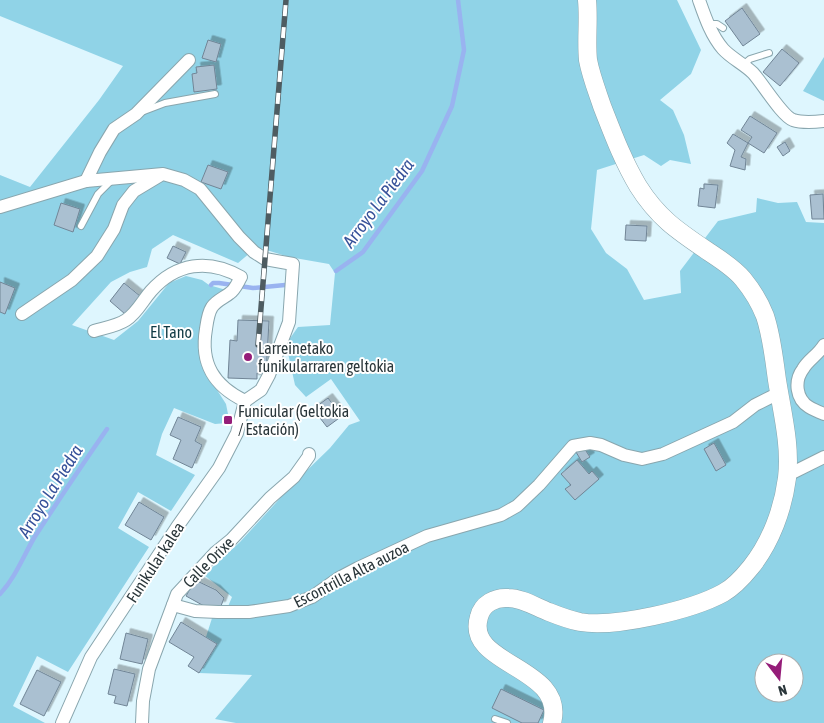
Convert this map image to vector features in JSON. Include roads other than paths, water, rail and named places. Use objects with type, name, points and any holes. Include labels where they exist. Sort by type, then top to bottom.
[{"type":"street","points":[[552,723],[554,709],[551,699],[538,682],[495,654],[482,641],[477,627],[481,611],[486,605],[492,600],[508,598],[526,602],[580,622],[602,623],[637,619],[709,600],[725,592],[736,583],[756,560],[776,522],[788,475],[787,445],[770,332],[760,305],[752,290],[741,276],[661,217],[639,187],[627,166],[592,80],[586,39],[588,11],[586,0]]},
{"type":"street","points":[[700,0],[708,24],[723,49],[752,72],[778,107],[792,120],[824,121]]},
{"type":"street","points":[[86,181],[114,129],[136,114],[190,60]]},
{"type":"street","points":[[0,207],[86,181],[163,174],[184,180],[200,189],[234,231],[254,252],[265,259],[292,264],[288,322],[269,375],[261,390],[245,401],[230,394],[217,382],[206,361],[204,349],[204,338],[211,309],[220,299],[232,292],[241,277],[226,270],[203,265],[174,272],[165,277],[126,320],[94,331]]},
{"type":"street","points":[[22,314],[72,280],[97,256],[114,229],[123,205],[134,190],[163,174]]},
{"type":"street","points":[[824,345],[819,353],[803,368],[797,381],[798,392],[802,400],[809,407],[824,414]]},
{"type":"street","name":"Escontrilla Alta auzoa","points":[[173,605],[195,611],[218,612],[249,612],[289,606],[312,597],[339,578],[358,568],[427,536],[501,515],[517,506],[539,485],[573,446],[590,443],[601,445],[624,455],[642,459],[663,454],[733,422],[756,405],[779,393]]},
{"type":"street","name":"Funikular kalea","points":[[62,723],[91,657],[177,526],[219,468],[237,433],[245,401]]},
{"type":"street","name":"Calle Orixe","points":[[142,723],[143,701],[149,669],[177,594],[215,553],[231,540],[270,498],[294,476],[309,454]]},
{"type":"street","points":[[788,475],[824,457]]},
{"type":"lane","points":[[708,24],[716,24],[723,28]]},
{"type":"lane","points":[[743,65],[750,59],[769,53]]},
{"type":"lane","points":[[136,114],[166,103],[216,94]]},
{"type":"lane","points":[[81,226],[98,194],[114,179]]},
{"type":"lane","points":[[495,719],[507,723]]},
{"type":"waterway","name":"Arroyo La Piedra","points":[[336,271],[363,252],[422,171],[452,106],[464,50],[458,0]]},
{"type":"waterway","name":"Arroyo La Piedra","points":[[211,285],[219,283],[253,288],[285,285]]},
{"type":"waterway","name":"Arroyo La Piedra","points":[[0,594],[14,574],[34,538],[107,429]]},
{"type":"railway","points":[[258,345],[286,0]]},
{"type":"place","name":"Larreinetako funikularraren geltokia","points":[[248,357]]},
{"type":"place","name":"Funicular (Geltokia / Estación)","points":[[228,420]]},
{"type":"park label","name":"El Tano","points":[[171,332]]}]
